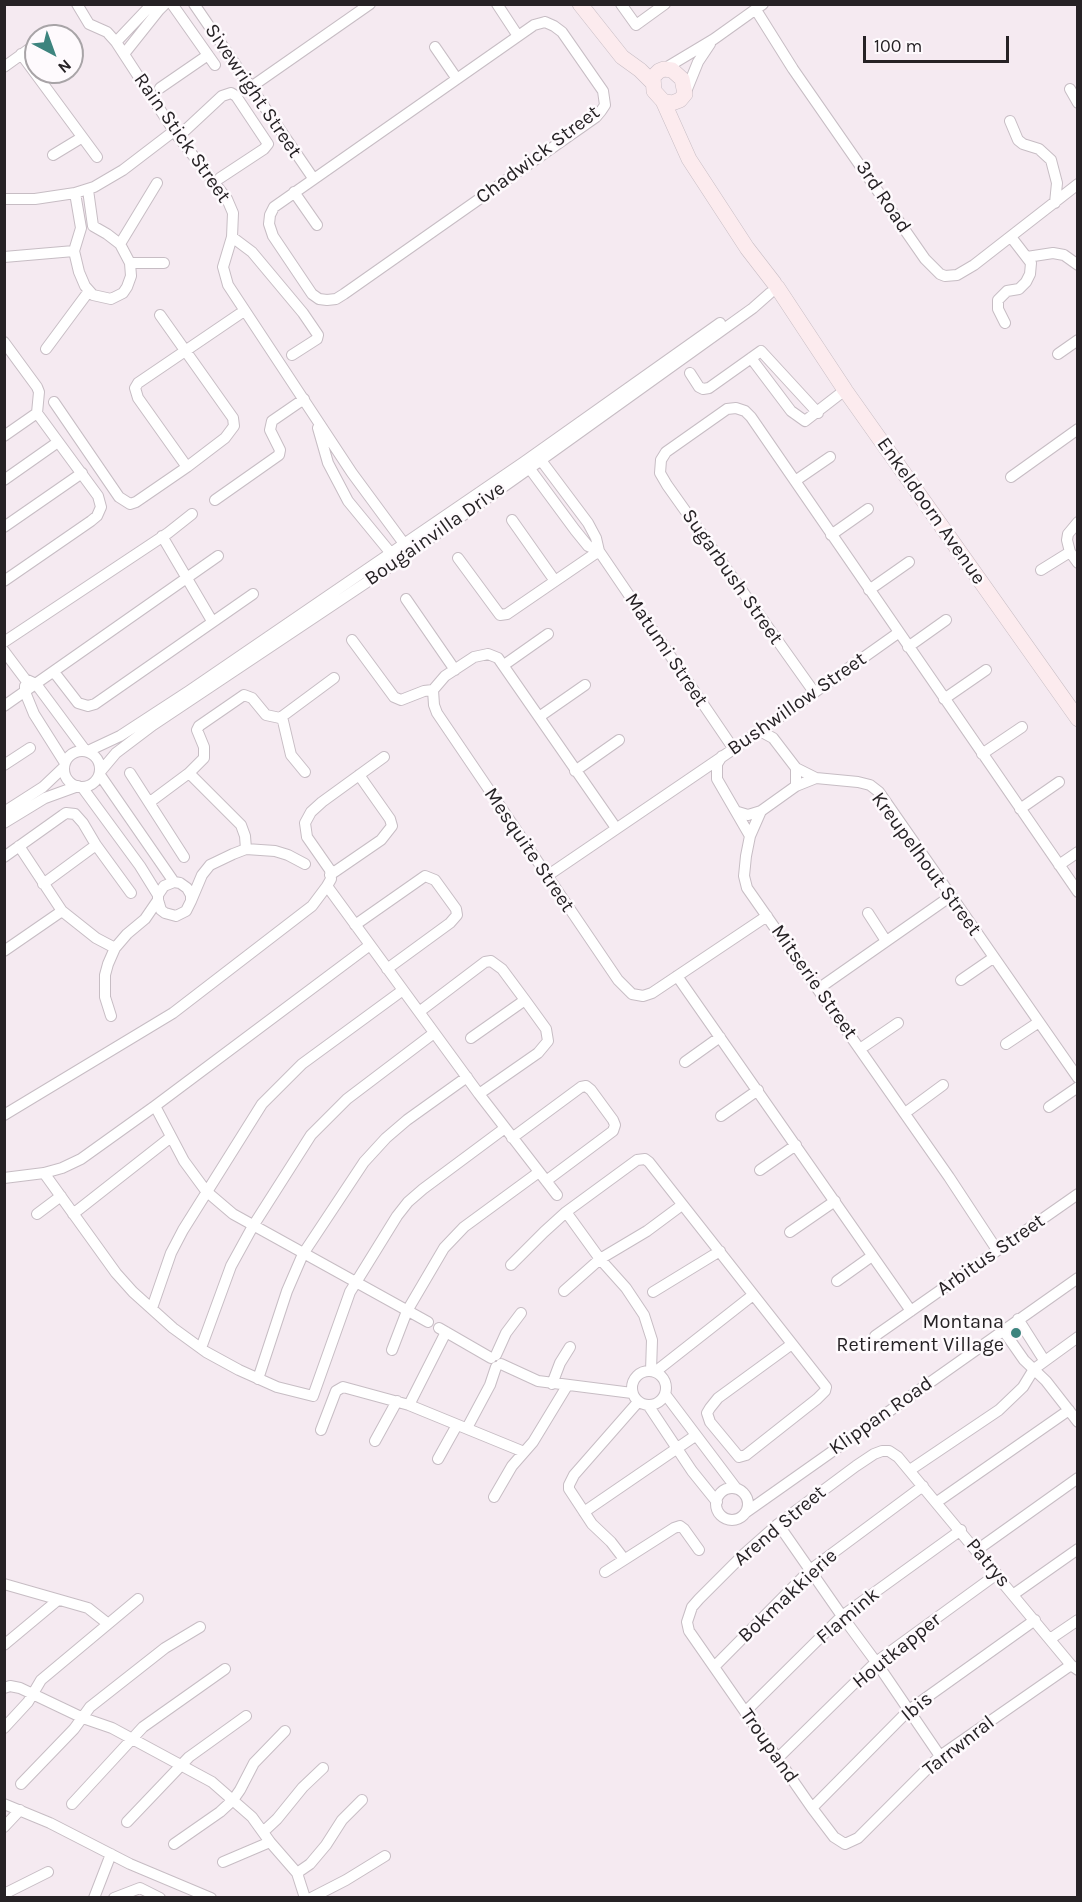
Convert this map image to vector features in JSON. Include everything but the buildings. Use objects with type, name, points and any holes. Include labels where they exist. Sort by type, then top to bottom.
[{"type":"street","name":"Rain Stick Street","points":[[77,4],[90,24],[107,32],[116,42],[176,134],[218,186],[231,207],[232,237],[223,267],[231,292],[304,399],[317,422],[407,548]]},
{"type":"street","points":[[116,42],[152,4]]},
{"type":"street","points":[[124,54],[165,4]]},
{"type":"street","points":[[172,4],[215,65]]},
{"type":"street","name":"Sivewright Street","points":[[194,4],[313,178]]},
{"type":"street","points":[[251,87],[370,4]]},
{"type":"street","points":[[497,4],[518,36]]},
{"type":"street","name":"Enkeldoorn Avenue","points":[[580,4],[622,57],[640,70],[659,73],[672,70],[684,84],[683,97]]},
{"type":"street","points":[[621,4],[636,25],[665,4]]},
{"type":"street","points":[[659,73],[760,7]]},
{"type":"street","name":"3rd Road","points":[[760,7],[793,69],[931,266],[945,276],[957,274],[1011,237],[1077,184]]},
{"type":"street","name":"Chadwick Street","points":[[544,22],[562,32],[603,91],[605,105],[596,117],[336,299],[319,299],[312,294],[273,236],[269,224],[274,207],[458,79],[518,36],[544,22]]},
{"type":"street","points":[[675,131],[683,97],[698,62],[714,39]]},
{"type":"street","points":[[435,47],[458,79]]},
{"type":"street","points":[[6,61],[24,52]]},
{"type":"street","points":[[21,54],[97,157]]},
{"type":"street","points":[[160,88],[208,55]]},
{"type":"street","name":"Enkeldoorn Avenue","points":[[659,73],[656,95],[663,101],[689,159],[772,288],[1077,719]]},
{"type":"street","points":[[1070,89],[1077,103]]},
{"type":"street","points":[[4,199],[35,199],[88,190],[123,170],[176,134],[222,96],[231,93],[236,96],[268,144],[220,178]]},
{"type":"street","points":[[663,101],[672,103],[683,97]]},
{"type":"street","points":[[1010,121],[1018,140],[1039,149],[1051,160],[1057,183],[1055,203]]},
{"type":"street","points":[[52,155],[81,138]]},
{"type":"street","points":[[120,244],[157,183]]},
{"type":"street","points":[[75,193],[81,228],[74,251],[79,272],[93,295],[111,299],[123,293],[131,276],[130,263],[120,244],[93,226],[88,190]]},
{"type":"street","points":[[294,192],[317,225]]},
{"type":"street","points":[[78,207],[90,204]]},
{"type":"street","points":[[232,237],[252,252],[303,313],[318,335],[317,339],[292,355]]},
{"type":"street","points":[[1005,323],[998,309],[998,300],[1007,291],[1019,289],[1026,282],[1030,274],[1031,263],[1011,237]]},
{"type":"street","points":[[4,257],[74,251]]},
{"type":"street","points":[[1027,256],[1053,253],[1064,255],[1077,265]]},
{"type":"street","points":[[130,263],[164,263]]},
{"type":"street","name":"Bougainvilla Drive","points":[[4,823],[45,798],[93,784],[116,753],[153,725],[539,457],[772,288]]},
{"type":"street","points":[[46,349],[89,291]]},
{"type":"street","points":[[187,467],[138,398],[135,388],[138,382],[244,311]]},
{"type":"street","points":[[54,402],[124,502],[130,504],[187,467],[225,438],[232,430],[234,422],[229,409],[160,315]]},
{"type":"street","points":[[1058,354],[1077,340]]},
{"type":"street","points":[[4,342],[37,387],[39,392],[37,413],[101,502],[97,516],[4,581]]},
{"type":"street","points":[[690,373],[699,387],[709,388],[760,351],[818,413]]},
{"type":"street","points":[[751,358],[797,417],[805,421],[845,390]]},
{"type":"street","points":[[215,500],[279,455],[280,450],[270,430],[272,421],[304,399]]},
{"type":"street","name":"Sugarbush Street","points":[[795,482],[751,417],[745,411],[735,408],[727,409],[672,447],[661,459],[660,472],[667,485],[814,692]]},
{"type":"street","points":[[4,436],[37,413]]},
{"type":"street","name":"Rain Stick Street","points":[[317,422],[318,434],[328,463],[348,501],[394,558]]},
{"type":"street","points":[[1011,477],[1077,429]]},
{"type":"street","points":[[4,480],[58,442]]},
{"type":"street","name":"Matumi Street","points":[[539,457],[592,530],[599,551],[733,748]]},
{"type":"street","points":[[831,457],[795,482],[1077,892]]},
{"type":"street","name":"Matumi Street","points":[[527,465],[588,546],[599,551]]},
{"type":"street","points":[[4,526],[82,473]]},
{"type":"street","points":[[831,535],[868,509]]},
{"type":"street","points":[[4,642],[192,514]]},
{"type":"street","points":[[512,520],[555,581]]},
{"type":"street","points":[[1077,522],[1068,534],[1067,540],[1070,552],[1077,563]]},
{"type":"street","points":[[162,536],[212,621]]},
{"type":"street","points":[[458,558],[500,615],[507,614],[599,551]]},
{"type":"street","points":[[1041,570],[1070,552]]},
{"type":"street","points":[[4,706],[218,556]]},
{"type":"street","name":"Bougainvilla Drive","points":[[4,812],[44,787],[64,765],[70,754],[86,751],[108,742],[135,727],[394,558]]},
{"type":"street","points":[[869,590],[909,562]]},
{"type":"street","points":[[54,672],[78,703],[88,706],[95,704],[253,594]]},
{"type":"street","points":[[406,599],[455,670]]},
{"type":"street","points":[[908,647],[946,620]]},
{"type":"street","name":"Bushwillow Street","points":[[547,876],[760,731],[898,633]]},
{"type":"street","points":[[504,665],[548,634]]},
{"type":"street","points":[[352,640],[394,697],[401,700],[433,690],[438,683],[480,654],[498,657],[616,828]]},
{"type":"street","points":[[4,651],[25,679],[36,684],[86,751],[97,757],[100,773],[177,882],[189,890],[191,901]]},
{"type":"street","points":[[944,699],[986,670]]},
{"type":"street","points":[[280,718],[334,678]]},
{"type":"street","points":[[25,679],[25,692],[64,765],[69,782],[80,787],[140,866],[158,897],[161,910],[170,915]]},
{"type":"street","points":[[539,717],[585,685]]},
{"type":"street","name":"Mesquite Street","points":[[433,690],[437,712],[618,980],[632,994],[643,996],[652,993],[677,976]]},
{"type":"street","points":[[150,802],[189,773],[204,758],[205,754],[197,730],[199,726],[239,697],[248,695],[266,715],[280,718],[285,726],[291,755],[305,772]]},
{"type":"street","points":[[774,720],[777,742]]},
{"type":"street","points":[[982,754],[1022,727]]},
{"type":"street","points":[[738,812],[748,815],[760,812],[796,786],[796,768],[777,742],[770,735],[760,731]]},
{"type":"street","points":[[575,771],[619,740]]},
{"type":"street","points":[[4,765],[30,748]]},
{"type":"street","points":[[722,755],[716,771],[719,784],[738,812],[750,836]]},
{"type":"street","points":[[4,1115],[173,1013],[312,906],[331,879],[326,864],[307,837],[305,823],[311,812],[384,757]]},
{"type":"street","name":"Kreupelhout Street","points":[[796,768],[816,778],[870,785],[879,792],[1077,1078]]},
{"type":"street","points":[[130,773],[184,856]]},
{"type":"street","points":[[189,773],[240,825],[244,832],[246,849]]},
{"type":"street","name":"Bushwillow Street","points":[[695,774],[707,776],[719,784]]},
{"type":"street","points":[[330,875],[381,840],[392,826],[390,819],[359,775]]},
{"type":"street","name":"Kreupelhout Street","points":[[796,786],[816,778]]},
{"type":"street","points":[[1020,809],[1059,782]]},
{"type":"street","points":[[760,812],[750,836],[744,881],[767,916],[677,976],[910,1311]]},
{"type":"street","points":[[4,856],[63,815],[75,814],[131,893]]},
{"type":"street","points":[[43,884],[96,845]]},
{"type":"street","points":[[19,846],[62,910],[96,939],[115,948]]},
{"type":"street","points":[[146,919],[181,914],[186,911],[202,875],[210,866],[219,859],[246,849],[275,851],[305,864]]},
{"type":"street","points":[[1059,865],[1077,852]]},
{"type":"street","points":[[111,1016],[105,997],[105,975],[115,948],[127,934],[146,919],[164,886],[202,875]]},
{"type":"street","points":[[356,925],[425,876],[435,880],[456,909],[455,920],[387,969]]},
{"type":"street","points":[[327,886],[479,1094],[557,1195]]},
{"type":"street","points":[[818,989],[951,896]]},
{"type":"street","points":[[4,951],[62,910]]},
{"type":"street","points":[[868,913],[886,941]]},
{"type":"street","name":"Mitserie Street","points":[[767,916],[905,1113],[997,1250]]},
{"type":"street","points":[[4,1178],[44,1173],[81,1159],[370,945]]},
{"type":"street","name":"Kreupelhout Street","points":[[961,980],[993,958]]},
{"type":"street","points":[[419,1012],[485,962],[491,961],[502,969],[525,1000],[546,1029],[548,1041],[538,1053],[479,1094]]},
{"type":"street","points":[[152,1308],[171,1253],[206,1191],[262,1104],[302,1064],[403,990]]},
{"type":"street","points":[[471,1038],[525,1000]]},
{"type":"street","points":[[1006,1044],[1039,1022]]},
{"type":"street","name":"Mitserie Street","points":[[860,1049],[898,1023]]},
{"type":"street","points":[[201,1348],[231,1266],[253,1226],[311,1135],[354,1093],[434,1033]]},
{"type":"street","points":[[684,1062],[720,1037]]},
{"type":"street","points":[[258,1379],[287,1292],[303,1254],[364,1162],[407,1120],[467,1077]]},
{"type":"street","points":[[392,1350],[407,1311],[444,1248],[453,1237],[613,1131],[615,1125],[591,1090],[586,1086],[581,1086],[512,1138]]},
{"type":"street","points":[[905,1113],[943,1086]]},
{"type":"street","points":[[1049,1107],[1077,1088]]},
{"type":"street","points":[[721,1116],[758,1090]]},
{"type":"street","points":[[155,1106],[184,1161],[206,1191],[233,1214],[428,1322]]},
{"type":"street","points":[[44,1173],[116,1273],[152,1308],[201,1348],[238,1370],[276,1387],[313,1396],[356,1282],[397,1216],[408,1202],[505,1128]]},
{"type":"street","points":[[73,1214],[171,1137]]},
{"type":"street","points":[[760,1170],[796,1145]]},
{"type":"street","points":[[511,1265],[566,1212],[642,1159],[649,1162],[824,1383],[825,1392],[746,1455],[739,1457],[710,1422],[707,1413],[718,1398],[792,1344]]},
{"type":"street","name":"Arbitus Street","points":[[875,1336],[1077,1194]]},
{"type":"street","points":[[37,1214],[61,1196]]},
{"type":"street","points":[[790,1232],[835,1201]]},
{"type":"street","points":[[564,1291],[600,1259],[647,1231],[682,1205]]},
{"type":"street","points":[[566,1212],[600,1259],[626,1288],[644,1315],[652,1340],[653,1371],[664,1381],[665,1394],[736,1488],[745,1494],[748,1503],[745,1513],[737,1519],[726,1518],[719,1512],[717,1502],[639,1400],[632,1382],[640,1373],[653,1371],[753,1295]]},
{"type":"street","points":[[653,1292],[720,1251]]},
{"type":"street","points":[[837,1281],[872,1256]]},
{"type":"street","name":"Klippan Road","points":[[745,1513],[1077,1278]]},
{"type":"street","points":[[438,1459],[490,1385],[506,1333],[521,1313]]},
{"type":"street","points":[[1018,1319],[1044,1360]]},
{"type":"street","points":[[409,1405],[442,1330],[496,1361],[538,1381],[658,1402],[665,1394]]},
{"type":"street","points":[[1003,1330],[1024,1360],[1046,1381],[1077,1422]]},
{"type":"street","points":[[910,1470],[999,1410],[1018,1393],[1034,1369],[1077,1337]]},
{"type":"street","points":[[552,1384],[560,1363],[570,1347]]},
{"type":"street","points":[[494,1497],[512,1466],[524,1452],[567,1386]]},
{"type":"street","points":[[321,1430],[336,1391],[340,1388],[355,1388],[409,1405],[524,1452]]},
{"type":"street","points":[[624,1559],[584,1512],[569,1489],[570,1481],[639,1400]]},
{"type":"street","points":[[375,1441],[397,1401]]},
{"type":"street","points":[[937,1502],[1069,1410]]},
{"type":"street","points":[[584,1512],[695,1436]]},
{"type":"street","name":"Arend Street","points":[[689,1631],[689,1615],[699,1599],[778,1524],[827,1486],[874,1454],[889,1451],[898,1457]]},
{"type":"street","name":"Patrys","points":[[898,1457],[1074,1668]]},
{"type":"street","points":[[977,1550],[1077,1478]]},
{"type":"street","name":"Bokmakkierie","points":[[714,1667],[810,1570],[923,1486]]},
{"type":"street","points":[[717,1502],[721,1493],[736,1488]]},
{"type":"street","name":"Klippan Road","points":[[747,1498],[774,1492]]},
{"type":"street","points":[[778,1524],[940,1756]]},
{"type":"street","points":[[605,1572],[666,1532],[680,1527],[684,1529],[699,1550]]},
{"type":"street","name":"Flamink","points":[[745,1712],[842,1616],[961,1530]]},
{"type":"street","points":[[1014,1594],[1077,1549]]},
{"type":"street","name":"Houtkapper","points":[[777,1759],[876,1662],[997,1574]]},
{"type":"street","points":[[4,1584],[88,1608],[107,1623]]},
{"type":"street","points":[[4,1728],[34,1695],[36,1686],[41,1680],[138,1599]]},
{"type":"street","points":[[4,1645],[58,1600]]},
{"type":"street","name":"Ibis","points":[[812,1808],[909,1710],[1035,1620]]},
{"type":"street","points":[[1050,1639],[1077,1620]]},
{"type":"street","points":[[21,1784],[74,1729],[90,1707],[165,1648],[200,1627]]},
{"type":"street","name":"Troupand","points":[[689,1631],[777,1759],[839,1842],[851,1843],[858,1838]]},
{"type":"street","name":"Tarrwnral","points":[[858,1838],[940,1756],[1074,1668]]},
{"type":"street","points":[[72,1804],[143,1727],[225,1669]]},
{"type":"street","points":[[4,1688],[14,1686],[83,1718],[112,1728],[212,1782],[252,1817],[297,1873],[305,1898]]},
{"type":"street","points":[[127,1822],[197,1751],[246,1716]]},
{"type":"street","points":[[174,1845],[220,1812],[232,1800],[254,1762],[285,1731]]},
{"type":"street","points":[[263,1832],[278,1819],[303,1787],[323,1768]]},
{"type":"street","points":[[297,1873],[310,1864],[342,1820],[362,1800]]},
{"type":"street","points":[[4,1804],[211,1898]]},
{"type":"street","points":[[4,1827],[20,1810]]},
{"type":"street","points":[[222,1862],[270,1842]]},
{"type":"street","points":[[93,1898],[111,1854]]},
{"type":"street","points":[[311,1898],[346,1881],[385,1856]]},
{"type":"street","points":[[4,1894],[48,1872]]},
{"type":"street","points":[[114,1898],[140,1888],[160,1898]]},
{"type":"place","name":"Montana Retirement Village","points":[[1016,1333]]}]
